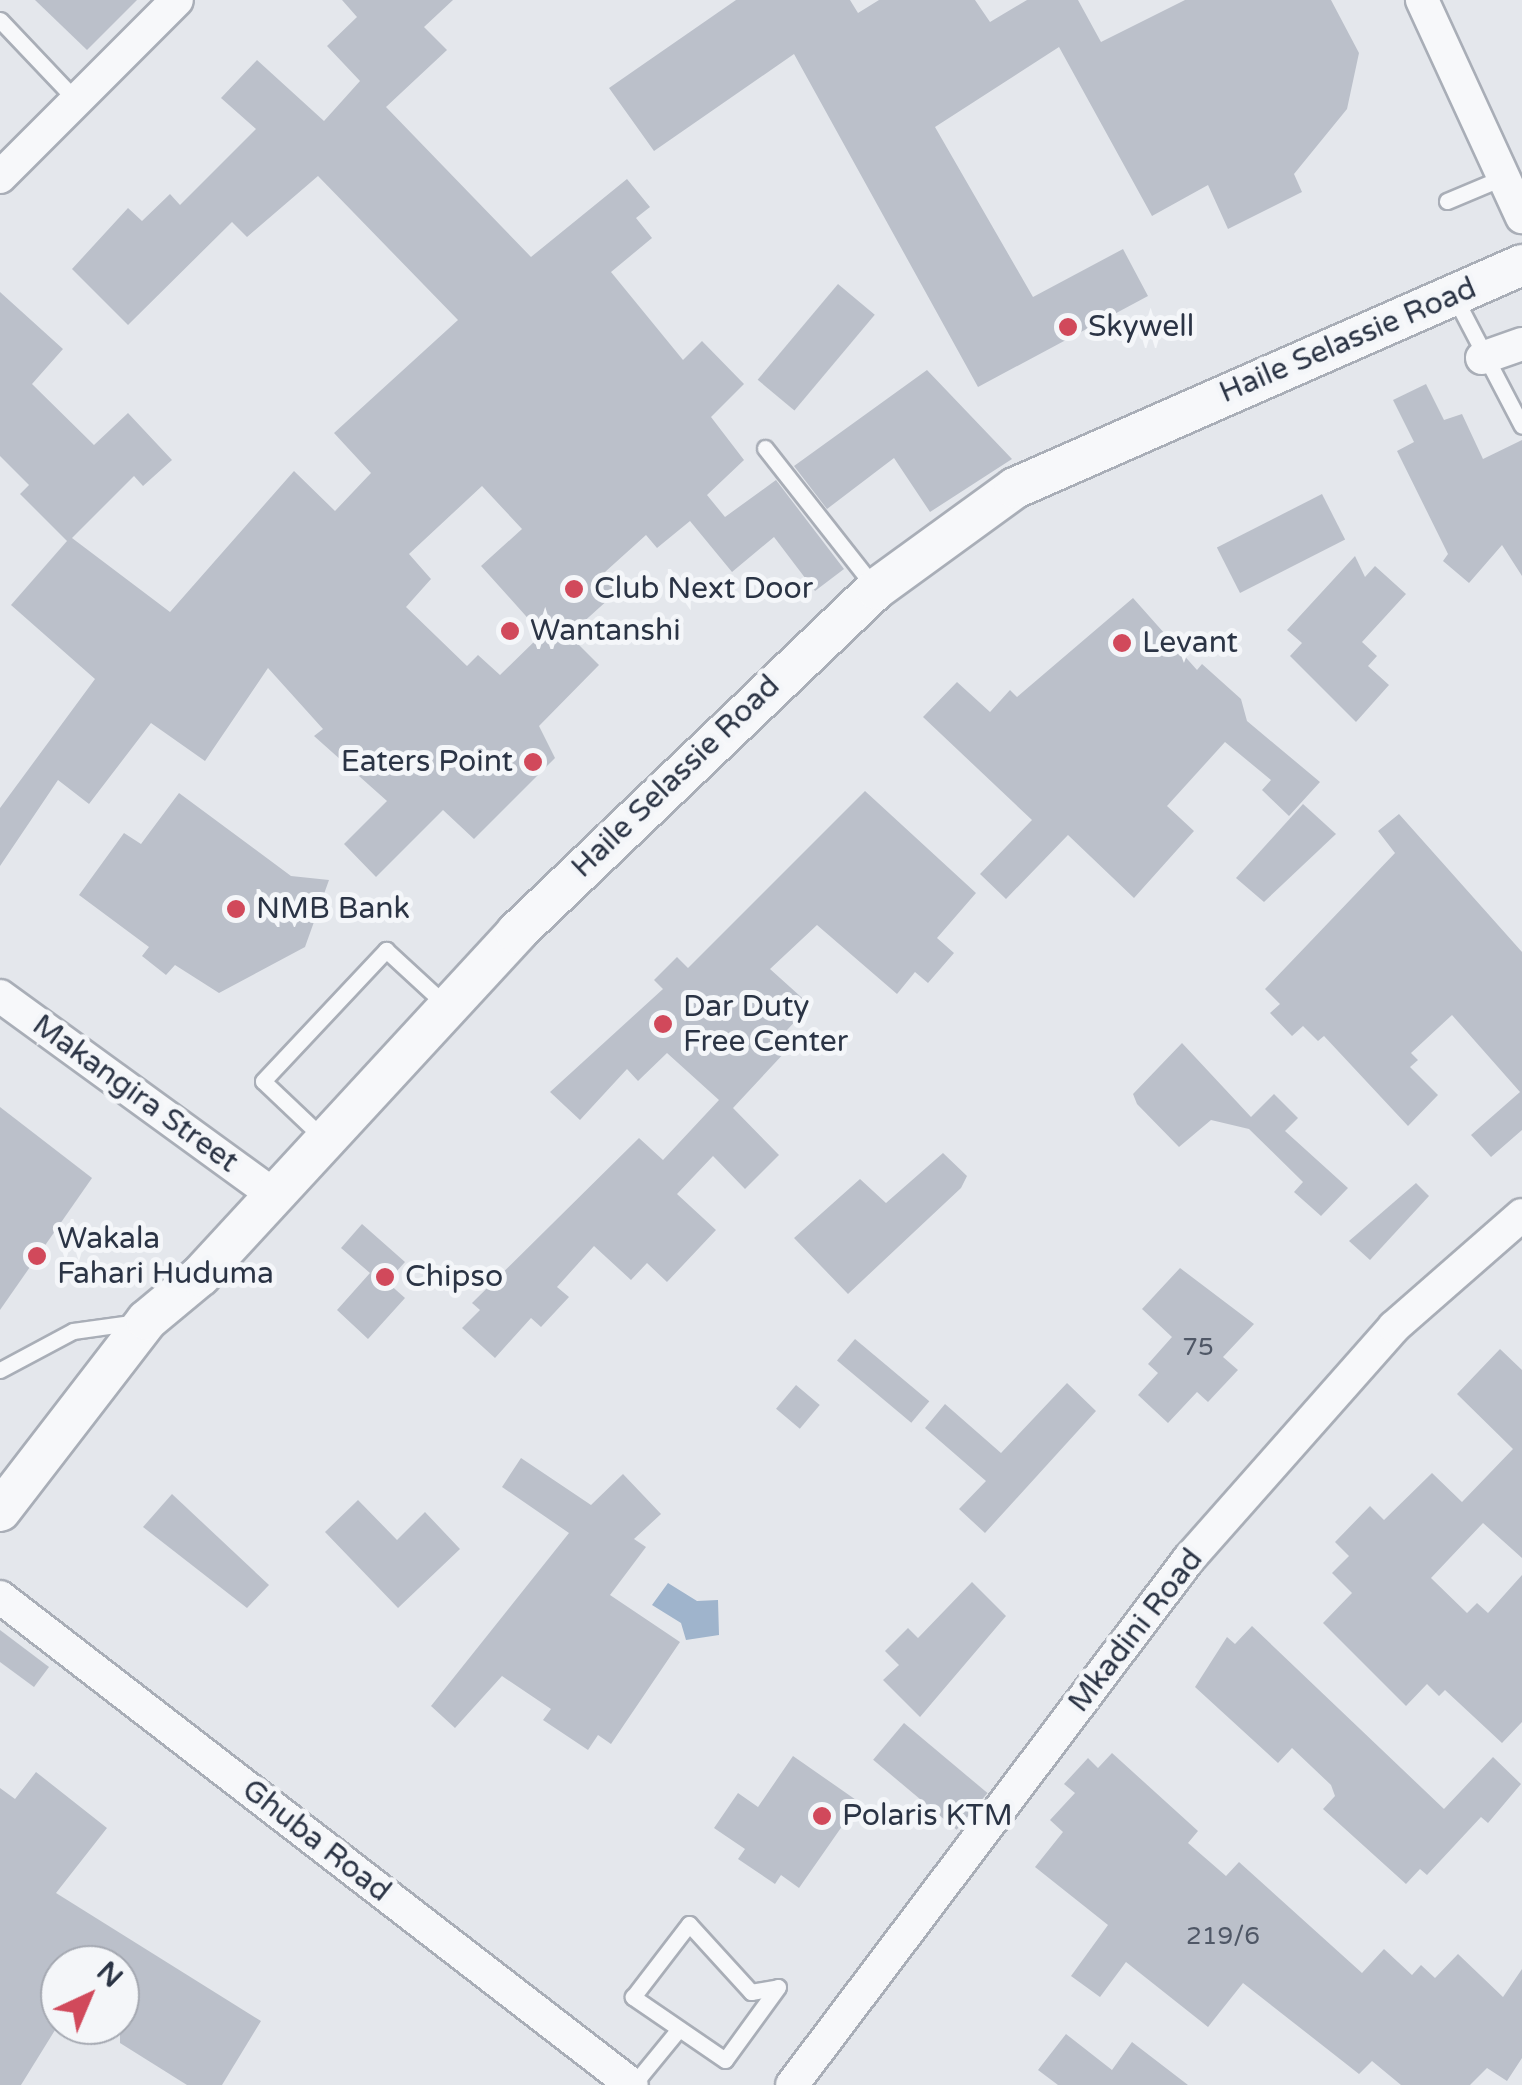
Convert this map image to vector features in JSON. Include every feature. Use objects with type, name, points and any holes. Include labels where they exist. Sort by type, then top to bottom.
[{"type":"street","points":[[0,177],[177,0]]},
{"type":"street","points":[[1422,0],[1522,217]]},
{"type":"street","name":"Haile Selassie Road","points":[[0,1511],[147,1320],[446,1006],[723,728],[876,589],[1015,488],[1522,265]]},
{"type":"street","points":[[1482,358],[1522,344]]},
{"type":"street","name":"Makangira Street","points":[[0,996],[270,1192]]},
{"type":"street","name":"Mkadini Road","points":[[792,2085],[1188,1560],[1394,1328],[1522,1215]]},
{"type":"street","name":"Ghuba Road","points":[[0,1597],[632,2085]]},
{"type":"lane","points":[[0,20],[76,100]]},
{"type":"lane","points":[[1446,201],[1504,178]]},
{"type":"lane","points":[[1453,295],[1482,358],[1522,426]]},
{"type":"lane","points":[[765,448],[876,589]]},
{"type":"lane","points":[[322,1138],[262,1081],[386,950],[446,1006]]},
{"type":"lane","points":[[0,1370],[73,1331],[147,1320]]},
{"type":"lane","points":[[689,1924],[751,1992],[778,1987],[725,2060],[679,2029],[633,1997],[689,1924]]},
{"type":"lane","points":[[632,2085],[679,2029]]},
{"type":"water","points":[[668,1583],[697,1601],[718,1600],[719,1635],[686,1640],[681,1623],[652,1605]]},
{"type":"building","points":[[35,0],[137,0],[87,50]]},
{"type":"building","points":[[342,0],[453,0],[424,27],[447,50],[386,107],[531,257],[627,179],[650,207],[636,218],[652,238],[611,272],[683,360],[702,341],[744,384],[711,417],[744,460],[707,495],[725,517],[776,480],[844,569],[815,591],[774,537],[732,572],[690,521],[657,548],[646,535],[605,572],[620,589],[569,635],[599,665],[539,726],[555,758],[474,839],[443,810],[376,877],[344,844],[387,801],[314,736],[323,729],[268,668],[205,761],[151,723],[89,804],[58,780],[0,866],[0,808],[95,679],[11,605],[67,541],[20,494],[29,485],[0,456],[0,292],[63,349],[32,384],[94,445],[128,413],[172,460],[143,486],[134,476],[72,538],[170,612],[294,471],[335,511],[371,473],[334,433],[458,320],[318,176],[247,237],[232,222],[128,325],[72,269],[128,208],[142,221],[170,194],[180,205],[256,129],[221,98],[257,60],[324,121],[360,81],[327,46],[357,17]],"holes":[[[482,486],[522,529],[481,566],[542,634],[500,675],[478,655],[467,666],[406,607],[431,579],[409,554]]]},
{"type":"building","points":[[736,0],[850,0],[858,13],[879,0],[975,0],[990,22],[1027,0],[1078,0],[1101,42],[1185,0],[1331,0],[1359,53],[1347,109],[1294,174],[1302,192],[1228,229],[1208,185],[1152,216],[1059,47],[935,127],[1033,297],[1123,249],[1148,296],[978,387],[794,54],[654,151],[609,88]]},
{"type":"building","points":[[838,284],[875,315],[794,411],[758,380]]},
{"type":"building","points":[[927,370],[1012,459],[930,512],[894,458],[827,509],[794,466]]},
{"type":"building","points":[[1426,384],[1444,420],[1462,414],[1483,459],[1522,440],[1522,576],[1502,545],[1469,583],[1443,561],[1448,554],[1397,451],[1414,442],[1393,400]]},
{"type":"building","points":[[1322,494],[1345,539],[1240,593],[1217,548]]},
{"type":"building","points":[[1355,556],[1365,577],[1375,566],[1406,594],[1362,642],[1377,656],[1368,666],[1389,685],[1356,722],[1290,656],[1302,643],[1287,630]]},
{"type":"building","points":[[1133,598],[1197,670],[1202,664],[1241,699],[1247,721],[1320,782],[1289,816],[1262,790],[1271,780],[1225,742],[1167,806],[1194,831],[1134,898],[1068,835],[1006,899],[980,874],[1032,820],[923,717],[957,682],[990,712],[1010,690],[1017,697]]},
{"type":"building","points":[[865,791],[976,893],[937,938],[954,953],[928,983],[915,972],[897,994],[817,925],[770,969],[810,1005],[777,1041],[787,1050],[733,1108],[779,1155],[745,1189],[713,1156],[677,1194],[716,1230],[667,1282],[647,1263],[631,1280],[594,1246],[557,1287],[569,1297],[541,1327],[531,1318],[495,1358],[462,1328],[480,1310],[472,1303],[639,1138],[663,1160],[719,1100],[667,1053],[638,1081],[627,1069],[580,1120],[550,1092],[663,989],[654,980],[677,957],[688,968]]},
{"type":"building","points":[[179,793],[291,876],[329,880],[305,947],[219,993],[175,965],[166,975],[142,956],[149,947],[79,895],[124,833],[141,844]]},
{"type":"building","points":[[1303,804],[1336,834],[1264,902],[1236,878]]},
{"type":"building","points":[[1399,814],[1522,952],[1522,1130],[1491,1157],[1471,1135],[1520,1092],[1452,1015],[1411,1053],[1418,1060],[1410,1067],[1438,1095],[1408,1126],[1324,1036],[1318,1041],[1303,1026],[1292,1036],[1270,1013],[1280,1004],[1265,989],[1395,853],[1378,831]]},
{"type":"building","points":[[1182,1043],[1251,1117],[1274,1094],[1298,1118],[1285,1131],[1348,1188],[1321,1216],[1294,1192],[1303,1182],[1249,1129],[1211,1120],[1179,1147],[1137,1104],[1133,1094]]},
{"type":"building","points":[[0,1107],[92,1178],[0,1310]]},
{"type":"building","points":[[943,1153],[967,1176],[961,1188],[848,1294],[794,1238],[860,1179],[886,1203]]},
{"type":"building","points":[[1416,1183],[1429,1196],[1370,1260],[1349,1241]]},
{"type":"building","points":[[362,1224],[405,1262],[387,1282],[405,1298],[368,1339],[337,1310],[370,1273],[341,1248]]},
{"type":"building","points":[[1180,1268],[1254,1324],[1223,1357],[1238,1370],[1208,1402],[1197,1392],[1168,1423],[1138,1395],[1158,1373],[1148,1364],[1172,1337],[1142,1309]]},
{"type":"building","points":[[855,1339],[929,1401],[911,1423],[837,1360]]},
{"type":"building","points":[[1500,1349],[1522,1370],[1522,1558],[1483,1523],[1431,1578],[1467,1613],[1477,1603],[1488,1613],[1522,1575],[1522,1722],[1502,1743],[1445,1690],[1439,1696],[1427,1684],[1406,1706],[1323,1623],[1352,1593],[1332,1573],[1349,1556],[1335,1542],[1370,1506],[1384,1520],[1432,1473],[1462,1502],[1513,1449],[1457,1394]]},
{"type":"building","points":[[1067,1383],[1096,1411],[985,1533],[959,1509],[986,1481],[925,1428],[945,1404],[1001,1453]]},
{"type":"building","points":[[796,1385],[820,1405],[800,1429],[776,1409]]},
{"type":"building","points":[[521,1458],[591,1505],[623,1474],[661,1514],[634,1539],[646,1547],[610,1595],[680,1642],[611,1744],[598,1735],[588,1750],[543,1720],[551,1709],[502,1676],[455,1728],[431,1706],[569,1533],[502,1487]]},
{"type":"building","points":[[172,1494],[269,1585],[247,1608],[143,1527]]},
{"type":"building","points":[[358,1500],[397,1540],[425,1512],[460,1549],[398,1608],[325,1532]]},
{"type":"building","points":[[972,1582],[1006,1616],[920,1717],[883,1680],[899,1665],[885,1651],[908,1628],[918,1638]]},
{"type":"building","points":[[1252,1626],[1444,1809],[1493,1757],[1521,1784],[1488,1823],[1481,1817],[1427,1875],[1420,1869],[1406,1884],[1323,1809],[1335,1796],[1331,1785],[1292,1748],[1278,1763],[1195,1687],[1227,1637],[1235,1644]]},
{"type":"building","points":[[0,1630],[49,1667],[34,1687],[0,1662]]},
{"type":"building","points":[[904,1723],[987,1793],[957,1830],[873,1760]]},
{"type":"building","points":[[1112,1753],[1198,1831],[1188,1843],[1226,1876],[1239,1862],[1362,1973],[1384,1949],[1412,1975],[1421,1965],[1435,1978],[1458,1954],[1503,1997],[1522,1969],[1522,2058],[1507,2081],[1487,2068],[1470,2085],[1401,2085],[1372,2061],[1359,2074],[1243,1983],[1208,2027],[1126,1962],[1100,1997],[1071,1976],[1108,1925],[1035,1867],[1063,1832],[1050,1820],[1075,1793],[1064,1784],[1088,1758],[1098,1768]]},
{"type":"building","name":"Polaris KTM","points":[[793,1756],[859,1802],[799,1888],[781,1875],[775,1884],[738,1859],[745,1849],[714,1828],[738,1793],[758,1807]]},
{"type":"building","points":[[36,1772],[107,1828],[56,1893],[139,1945],[40,1945],[40,2045],[46,2045],[21,2085],[0,2085],[0,1788],[15,1799]]},
{"type":"building","points":[[140,1945],[261,2021],[222,2085],[187,2085],[123,2045],[140,2045]]},
{"type":"building","points":[[1066,2034],[1112,2070],[1132,2042],[1188,2085],[1058,2085],[1038,2070]]},
{"type":"place","name":"Skywell","points":[[1068,327]]},
{"type":"place","name":"Club Next Door","points":[[574,589]]},
{"type":"place","name":"Wantanshi","points":[[510,631]]},
{"type":"place","name":"Levant","points":[[1122,643]]},
{"type":"place","name":"Eaters Point","points":[[533,762]]},
{"type":"place","name":"NMB Bank","points":[[236,909]]},
{"type":"place","name":"Dar Duty Free Center","points":[[663,1024]]},
{"type":"place","name":"Wakala Fahari Huduma","points":[[37,1256]]},
{"type":"place","name":"Chipso","points":[[385,1277]]},
{"type":"place","name":"Polaris KTM","points":[[822,1816]]}]
